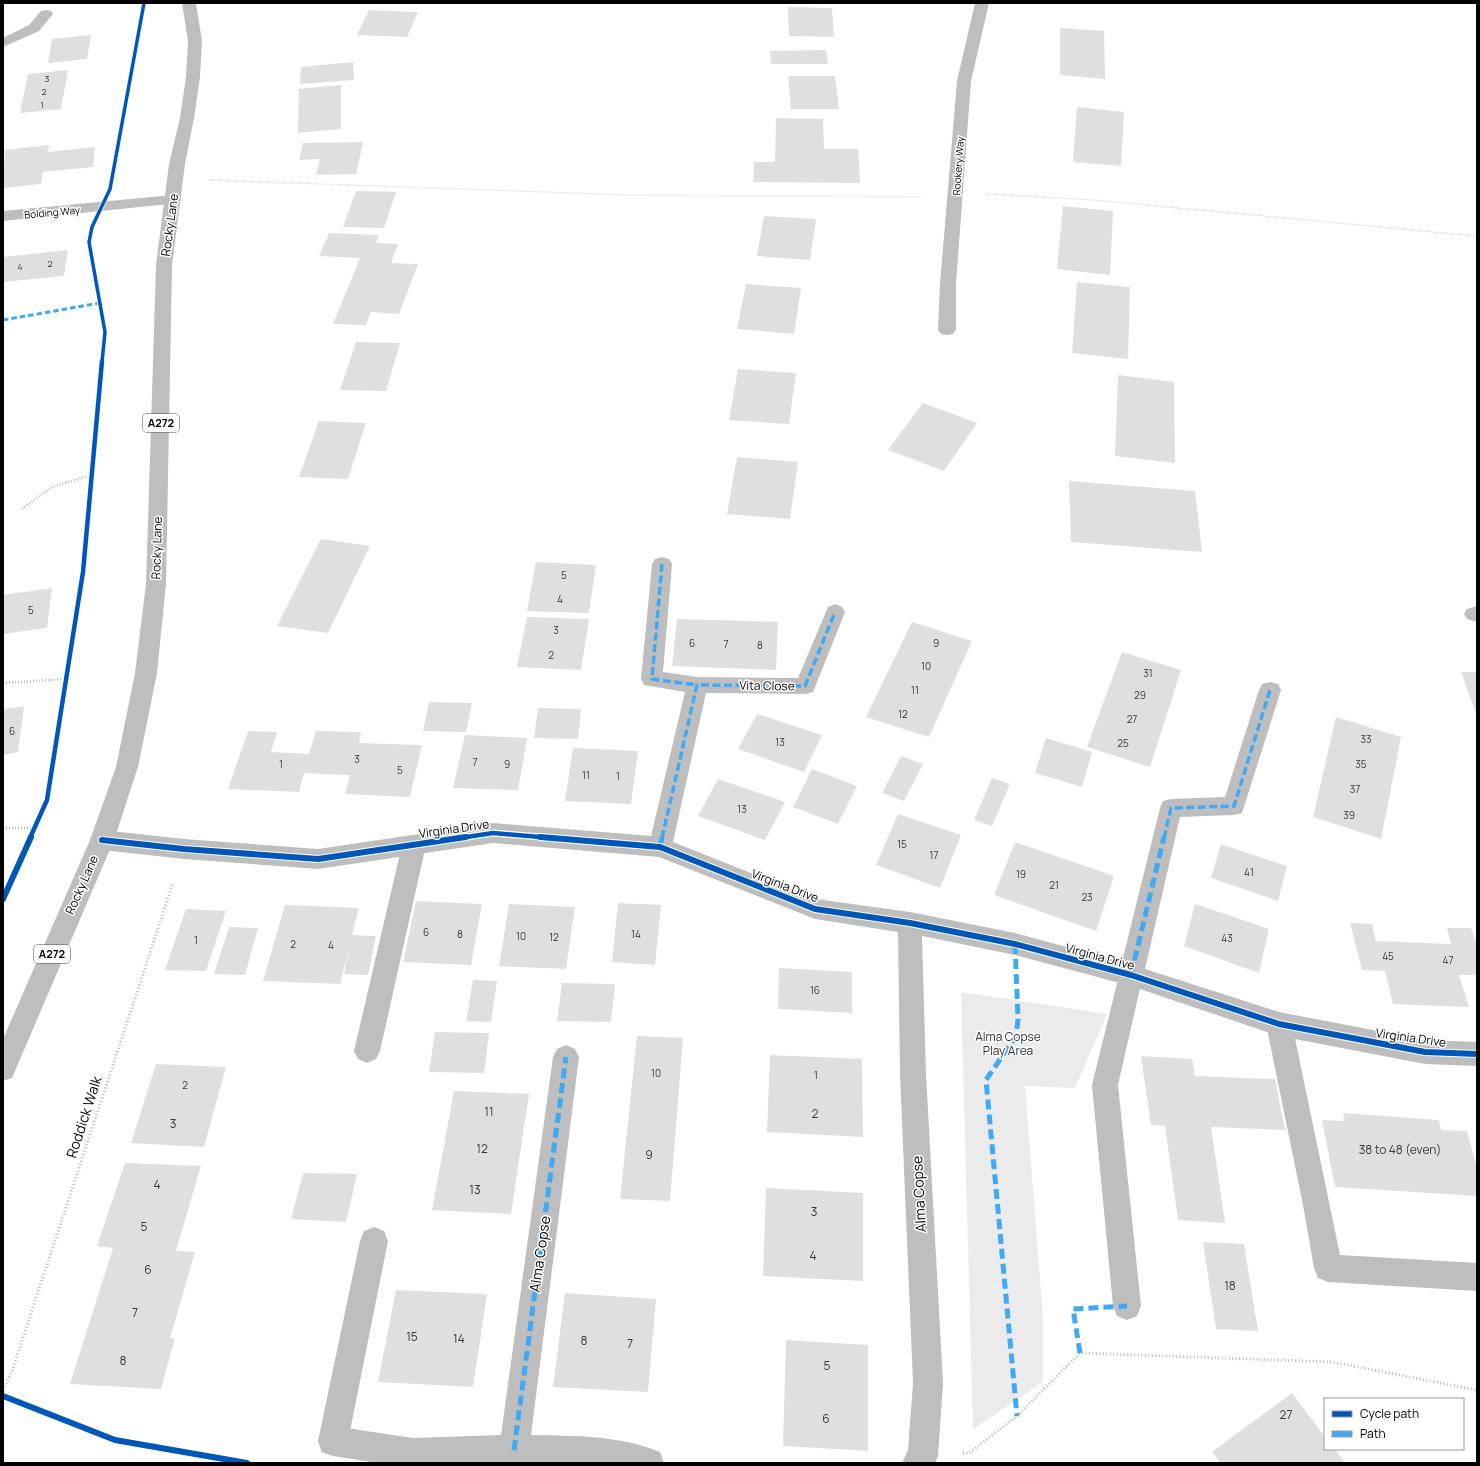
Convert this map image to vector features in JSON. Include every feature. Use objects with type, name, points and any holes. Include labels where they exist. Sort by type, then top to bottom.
[{"type":"main road","name":"Rocky Lane","points":[[3,1069],[102,840],[130,752],[146,673],[156,584],[164,265],[174,200],[177,164],[187,118],[193,77],[195,41],[189,3]]},
{"type":"main road","name":"Rookery Way","points":[[947,330],[948,284],[964,81],[982,3]]},
{"type":"main road","points":[[3,43],[34,28],[46,14]]},
{"type":"main road","name":"Bolding Way","points":[[3,216],[174,200]]},
{"type":"main road","name":"Vita Close","points":[[662,564],[652,679],[697,685],[804,686],[835,612]]},
{"type":"main road","points":[[660,847],[697,685]]},
{"type":"main road","name":"Virginia Drive","points":[[1131,975],[1170,808],[1234,806],[1270,690]]},
{"type":"main road","name":"Virginia Drive","points":[[102,840],[184,849],[318,859],[493,833],[660,847],[815,909],[910,923],[1015,944],[1131,975],[1279,1024],[1426,1052],[1477,1054]]},
{"type":"main road","points":[[367,1051],[414,845]]},
{"type":"main road","name":"Alma Copse","points":[[910,923],[914,1082],[928,1383],[920,1460]]},
{"type":"main road","points":[[1128,1306],[1105,1085],[1131,975]]},
{"type":"main road","points":[[1279,1024],[1317,1205],[1328,1268],[1477,1277]]},
{"type":"main road","name":"Alma Copse","points":[[514,1450],[566,1057]]},
{"type":"main road","points":[[374,1241],[333,1441],[412,1453],[514,1450],[595,1452],[649,1463]]},
{"type":"path","points":[[176,179],[629,195],[927,197],[955,194],[985,194],[1093,200],[1477,236]]},
{"type":"path","points":[[91,483],[92,468]]},
{"type":"path","points":[[22,509],[52,487],[91,475]]},
{"type":"path","points":[[65,687],[67,672]]},
{"type":"path","points":[[3,683],[66,679]]},
{"type":"path","points":[[32,835],[38,821]]},
{"type":"path","points":[[3,828],[35,828]]},
{"type":"path","points":[[920,1460],[969,1453],[1017,1416],[1080,1353],[1332,1362],[1477,1390]]},
{"type":"green space","name":"Alma Copse Play Area","points":[[961,992],[1107,1014],[1075,1088],[1025,1086],[1043,1318],[1043,1382],[973,1429]]},
{"type":"building","points":[[788,7],[832,8],[834,37],[789,36]]},
{"type":"building","points":[[369,10],[418,12],[407,37],[357,35]]},
{"type":"building","points":[[1060,28],[1104,31],[1105,79],[1060,75]]},
{"type":"building","points":[[91,35],[87,59],[48,63],[52,39]]},
{"type":"building","points":[[826,50],[828,64],[771,64],[770,51]]},
{"type":"building","points":[[353,62],[354,80],[300,84],[301,67]]},
{"type":"building","points":[[68,70],[61,109],[20,113],[28,74]]},
{"type":"building","points":[[788,76],[835,76],[839,109],[791,109]]},
{"type":"building","points":[[341,85],[341,129],[298,133],[299,89]]},
{"type":"building","points":[[1077,107],[1124,112],[1121,166],[1073,162]]},
{"type":"building","points":[[776,118],[823,119],[824,149],[858,149],[860,183],[753,182],[754,162],[775,162]]},
{"type":"building","points":[[363,142],[356,174],[316,175],[320,159],[299,160],[303,143]]},
{"type":"building","points":[[49,145],[48,152],[95,147],[93,167],[43,172],[41,184],[3,188],[5,150]]},
{"type":"building","points":[[356,191],[396,192],[384,228],[343,227]]},
{"type":"building","points":[[1063,206],[1113,211],[1110,275],[1057,269]]},
{"type":"building","points":[[764,216],[816,219],[810,260],[757,256]]},
{"type":"building","points":[[329,233],[379,235],[376,243],[398,244],[391,263],[418,264],[399,314],[371,312],[366,325],[333,324],[360,258],[319,256]]},
{"type":"building","points":[[68,250],[64,276],[3,282],[3,257]]},
{"type":"building","points":[[1077,282],[1130,287],[1128,359],[1072,353]]},
{"type":"building","points":[[746,284],[801,288],[794,334],[737,329]]},
{"type":"building","points":[[356,342],[400,343],[386,391],[340,390]]},
{"type":"building","points":[[738,369],[796,373],[789,424],[729,420]]},
{"type":"building","points":[[1118,375],[1174,382],[1175,463],[1115,456]]},
{"type":"building","points":[[923,403],[977,423],[944,471],[888,450]]},
{"type":"building","points":[[319,421],[366,423],[348,479],[299,477]]},
{"type":"building","points":[[737,457],[798,462],[790,519],[727,514]]},
{"type":"building","points":[[1069,481],[1195,491],[1202,552],[1071,542]]},
{"type":"building","points":[[321,539],[370,546],[328,633],[277,626]]},
{"type":"building","points":[[536,562],[596,565],[589,613],[527,611]]},
{"type":"building","points":[[52,588],[47,628],[3,634],[3,595]]},
{"type":"building","points":[[527,617],[589,619],[581,670],[517,667]]},
{"type":"building","points":[[677,619],[778,622],[776,670],[672,666]]},
{"type":"building","points":[[912,622],[972,641],[929,737],[866,717]]},
{"type":"building","points":[[1122,652],[1181,670],[1150,767],[1087,747]]},
{"type":"building","points":[[1461,672],[1477,672],[1477,716]]},
{"type":"building","points":[[429,702],[472,703],[466,732],[423,731]]},
{"type":"building","points":[[24,706],[18,752],[3,755],[3,709]]},
{"type":"building","points":[[538,708],[581,709],[578,739],[534,738]]},
{"type":"building","points":[[757,714],[822,735],[804,772],[738,749]]},
{"type":"building","points":[[1336,717],[1401,737],[1381,839],[1313,817]]},
{"type":"building","points":[[248,731],[277,732],[271,752],[309,754],[316,731],[361,732],[359,743],[422,745],[410,797],[345,794],[350,775],[304,773],[299,792],[228,789]]},
{"type":"building","points":[[465,735],[527,738],[518,790],[453,788]]},
{"type":"building","points":[[1046,738],[1092,752],[1082,787],[1035,773]]},
{"type":"building","points":[[573,748],[638,751],[631,804],[565,801]]},
{"type":"building","points":[[901,756],[923,764],[904,801],[882,793]]},
{"type":"building","points":[[812,769],[857,786],[838,824],[793,807]]},
{"type":"building","points":[[992,778],[1010,784],[992,826],[974,820]]},
{"type":"building","points":[[718,779],[785,802],[765,840],[698,816]]},
{"type":"building","points":[[898,814],[961,835],[940,888],[876,865]]},
{"type":"building","points":[[1015,842],[1114,876],[1096,931],[994,895]]},
{"type":"building","points":[[1221,844],[1287,866],[1278,901],[1211,878]]},
{"type":"building","points":[[416,901],[482,904],[471,965],[403,962]]},
{"type":"building","points":[[618,903],[661,905],[655,965],[612,962]]},
{"type":"building","points":[[509,904],[575,907],[566,969],[499,966]]},
{"type":"building","points":[[1195,904],[1269,929],[1259,973],[1184,946]]},
{"type":"building","points":[[285,905],[359,908],[352,935],[376,936],[368,975],[344,974],[349,949],[340,984],[263,981]]},
{"type":"building","points":[[186,909],[226,911],[206,971],[165,970]]},
{"type":"building","points":[[1350,923],[1372,924],[1376,941],[1451,944],[1447,928],[1471,928],[1477,946],[1477,975],[1459,975],[1469,1007],[1393,1004],[1385,971],[1362,970]]},
{"type":"building","points":[[229,927],[258,928],[245,975],[214,974]]},
{"type":"building","points":[[779,968],[852,972],[852,1013],[778,1009]]},
{"type":"building","points":[[473,980],[497,981],[491,1022],[466,1021]]},
{"type":"building","points":[[562,983],[615,984],[611,1022],[557,1021]]},
{"type":"building","points":[[435,1032],[489,1033],[484,1073],[429,1072]]},
{"type":"building","points":[[637,1036],[683,1038],[670,1201],[620,1199]]},
{"type":"building","points":[[770,1055],[862,1059],[863,1137],[767,1132]]},
{"type":"building","points":[[1141,1056],[1192,1059],[1195,1076],[1275,1079],[1285,1130],[1211,1127],[1225,1223],[1178,1220],[1165,1126],[1151,1125]]},
{"type":"building","points":[[156,1064],[226,1067],[204,1147],[131,1143]]},
{"type":"building","points":[[454,1091],[529,1094],[511,1214],[432,1210]]},
{"type":"building","points":[[1343,1113],[1439,1120],[1441,1130],[1467,1131],[1477,1168],[1477,1196],[1335,1187],[1322,1120],[1345,1121]]},
{"type":"building","points":[[125,1163],[201,1166],[176,1251],[195,1252],[170,1338],[175,1338],[161,1389],[70,1384],[113,1248],[97,1246]]},
{"type":"building","points":[[303,1173],[357,1174],[346,1222],[291,1219]]},
{"type":"building","points":[[766,1188],[863,1193],[863,1281],[763,1276]]},
{"type":"building","points":[[1203,1242],[1244,1244],[1258,1331],[1216,1329]]},
{"type":"building","points":[[396,1290],[487,1294],[473,1387],[378,1382]]},
{"type":"building","points":[[565,1293],[656,1299],[648,1392],[553,1387]]},
{"type":"building","points":[[786,1340],[868,1345],[868,1451],[783,1446]]},
{"type":"building","points":[[1292,1393],[1324,1436],[1324,1450],[1336,1450],[1345,1463],[1220,1463],[1212,1452]]},
{"type":"marked path","points":[[3,320],[100,303]]},
{"type":"marked path","points":[[662,564],[652,679],[697,685]]},
{"type":"marked path","points":[[660,847],[697,685],[805,686],[835,612]]},
{"type":"marked path","points":[[1131,975],[1171,808],[1234,806],[1270,690]]},
{"type":"marked path","points":[[1015,944],[1018,1019],[1016,1036],[986,1080],[1017,1416]]},
{"type":"marked path","points":[[514,1450],[566,1057]]},
{"type":"marked path","points":[[1080,1353],[1073,1309],[1127,1306]]},
{"type":"cycle path","points":[[3,899],[47,800],[83,572],[105,332],[89,242],[92,227],[110,189],[144,3]]},
{"type":"cycle path","points":[[102,840],[184,849],[318,859],[493,833],[660,847],[815,909],[910,923],[1015,944],[1131,975],[1279,1024],[1425,1052],[1477,1054]]},
{"type":"cycle path","points":[[3,1396],[115,1440],[247,1463]]}]
